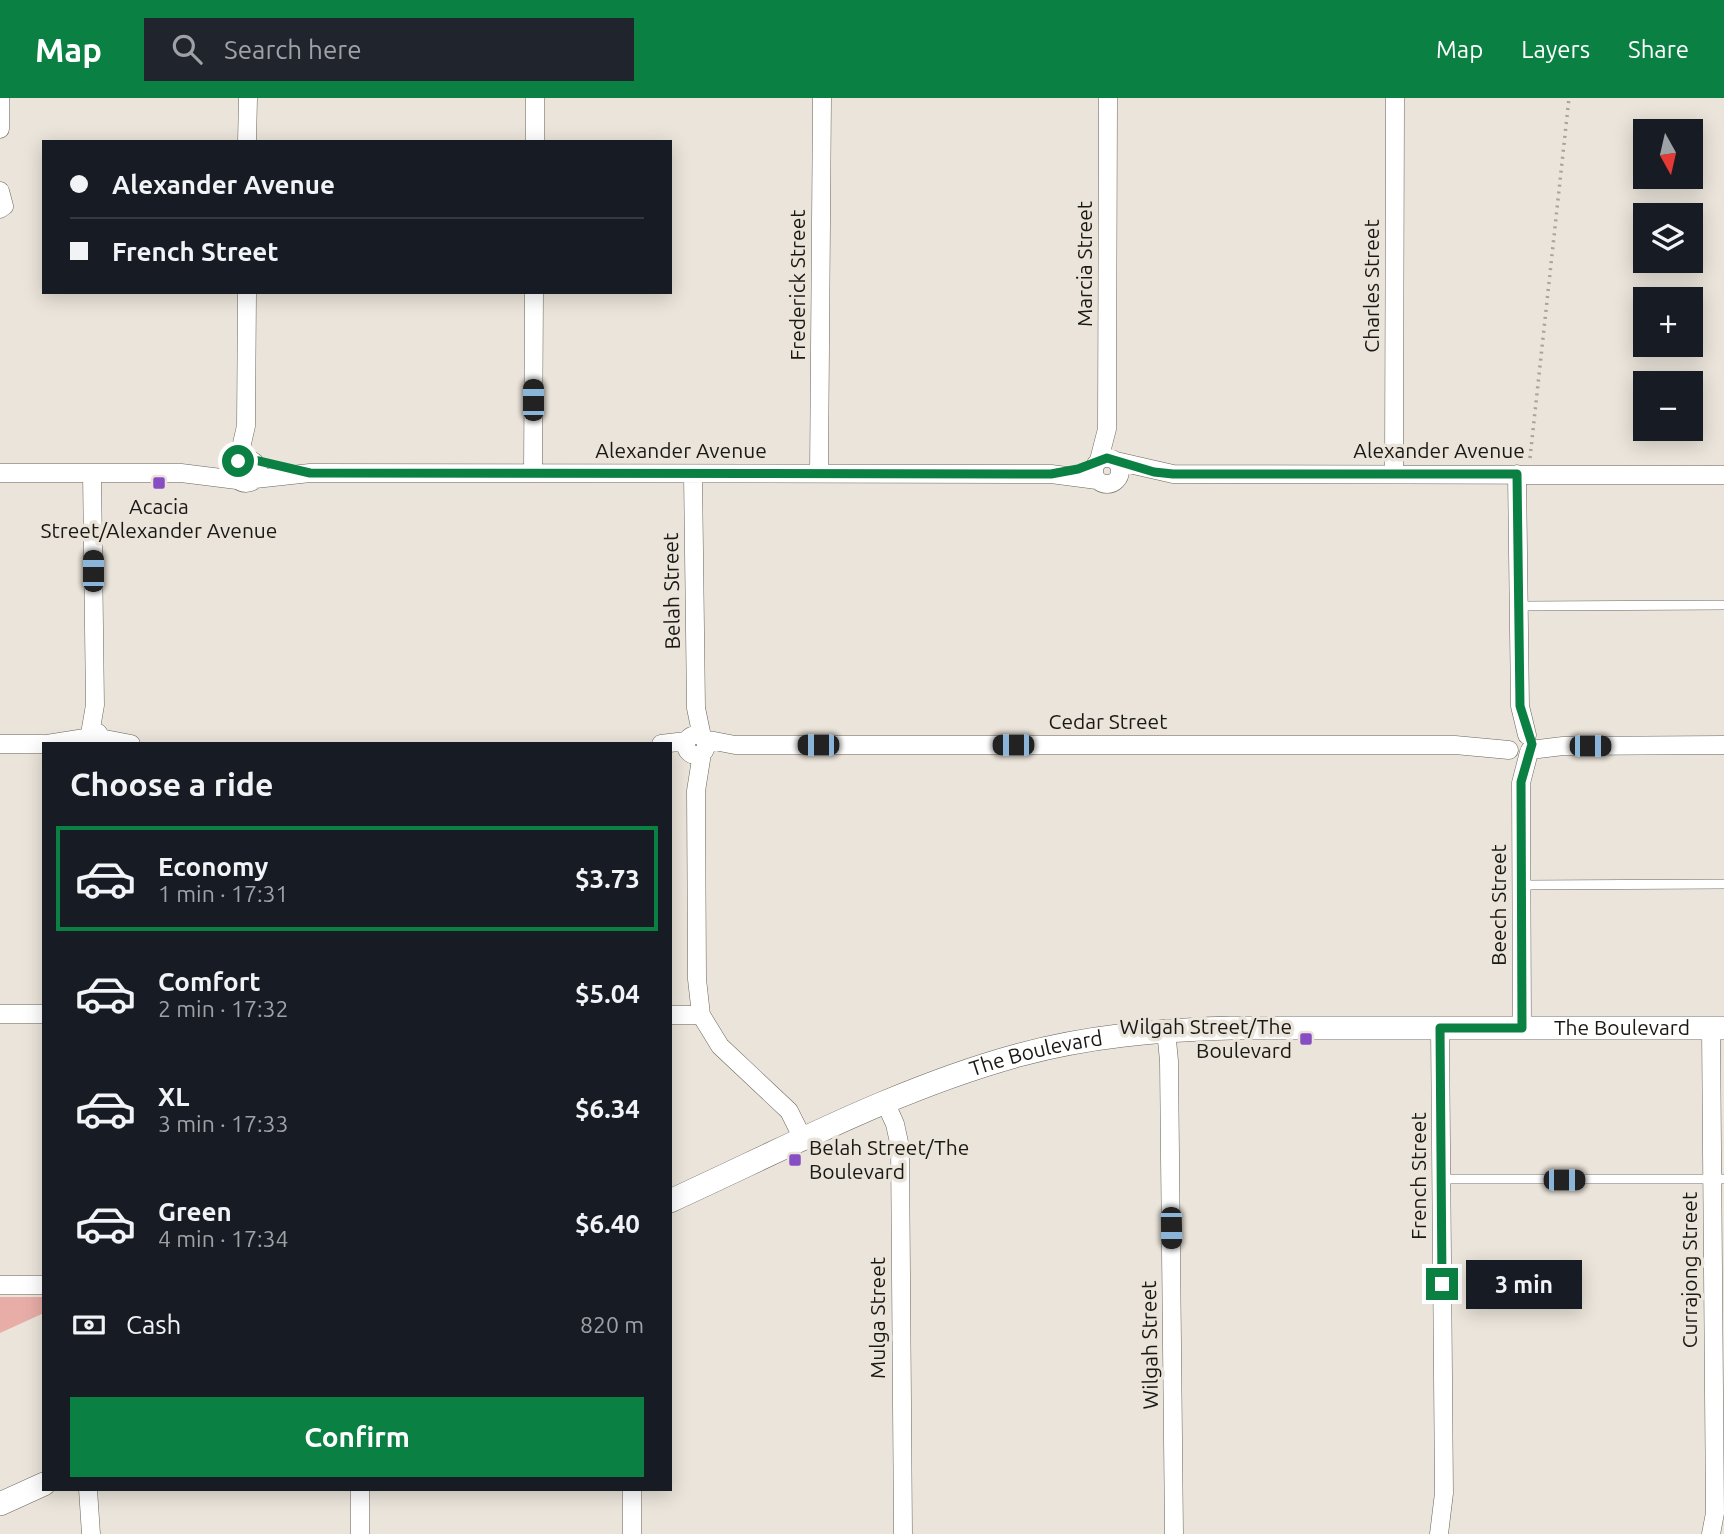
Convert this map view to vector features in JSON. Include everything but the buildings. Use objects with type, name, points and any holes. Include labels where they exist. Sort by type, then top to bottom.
[{"type":"street","points":[[0,98],[0,129]]},
{"type":"street","points":[[247,140],[248,98]]},
{"type":"street","points":[[535,98],[535,140]]},
{"type":"street","name":"Frederick Street","points":[[820,473],[822,98]]},
{"type":"street","name":"Marcia Street","points":[[1107,467],[1108,98]]},
{"type":"street","name":"Charles Street","points":[[1394,474],[1395,98]]},
{"type":"street","points":[[0,191],[4,206],[0,209]]},
{"type":"street","points":[[246,468],[247,294]]},
{"type":"street","points":[[533,473],[534,294]]},
{"type":"street","name":"Alexander Avenue","points":[[0,472],[181,473],[246,468],[310,473],[1051,474],[1107,467],[1154,472],[1724,475]]},
{"type":"street","points":[[92,473],[95,739]]},
{"type":"street","name":"Belah Street","points":[[693,474],[696,708],[693,745],[696,791],[697,979],[701,1015],[720,1046],[789,1111],[804,1141]]},
{"type":"street","name":"Beech Street","points":[[1522,474],[1518,606],[1522,1028]]},
{"type":"street","points":[[65,742],[95,739],[117,742]]},
{"type":"street","points":[[0,744],[42,744]]},
{"type":"street","name":"Cedar Street","points":[[672,744],[1724,745]]},
{"type":"street","points":[[0,1014],[42,1014]]},
{"type":"street","points":[[672,1015],[701,1015]]},
{"type":"street","name":"French Street","points":[[1439,1534],[1444,1493],[1440,1028]]},
{"type":"street","name":"The Boulevard","points":[[672,1200],[945,1079],[1021,1055],[1086,1040],[1166,1030],[1717,1028]]},
{"type":"street","name":"Currajong Street","points":[[1711,1534],[1715,1513],[1718,1328],[1717,1028]]},
{"type":"street","name":"Wilgah Street","points":[[1166,1030],[1169,1060],[1174,1534]]},
{"type":"street","name":"Mulga Street","points":[[886,1104],[895,1124],[900,1147],[903,1534]]},
{"type":"street","points":[[0,1285],[42,1285]]},
{"type":"street","points":[[0,1504],[42,1485]]},
{"type":"street","points":[[88,1491],[91,1534]]},
{"type":"street","points":[[360,1491],[360,1534]]},
{"type":"street","points":[[632,1491],[632,1534]]},
{"type":"street","name":"French Street","points":[[1444,1493],[1452,1534]]},
{"type":"street","name":"Currajong Street","points":[[1715,1513],[1720,1534]]},
{"type":"lane","points":[[1518,606],[1724,605]]},
{"type":"lane","points":[[1522,885],[1724,884]]},
{"type":"lane","points":[[1441,1180],[1718,1179]]},
{"type":"path","points":[[1522,474],[1569,98]]},
{"type":"shaded area","points":[[0,1297],[42,1297],[42,1314],[0,1333]]},
{"type":"place","name":"Acacia Street/Alexander Avenue","points":[[159,483]]},
{"type":"place","name":"Wilgah Street/The Boulevard","points":[[1306,1039]]},
{"type":"place","name":"Belah Street/The Boulevard","points":[[795,1160]]},
{"type":"route","points":[[238,461],[246,458],[310,473],[1051,474],[1078,469],[1111,458],[1154,472],[1173,474],[1517,474],[1520,706],[1532,744],[1521,782],[1522,1028],[1440,1028],[1442,1284]]}]
